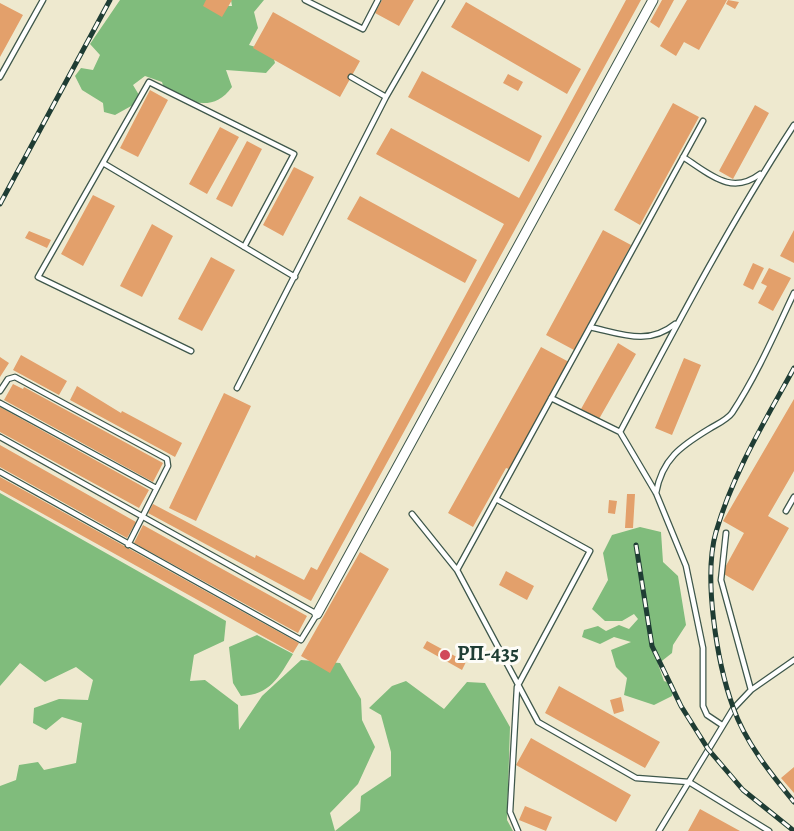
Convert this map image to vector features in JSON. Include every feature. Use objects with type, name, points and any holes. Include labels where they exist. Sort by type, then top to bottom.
[{"type":"street","points":[[316,614],[653,0]]},
{"type":"lane","points":[[0,77],[42,0]]},
{"type":"lane","points":[[305,0],[363,29],[378,0]]},
{"type":"lane","points":[[237,388],[386,97],[442,0]]},
{"type":"lane","points":[[351,77],[386,97]]},
{"type":"lane","points":[[191,351],[38,277],[149,82],[294,154],[244,247]]},
{"type":"lane","points":[[457,570],[703,121]]},
{"type":"lane","points":[[620,432],[763,172],[794,125]]},
{"type":"lane","points":[[683,158],[725,183],[750,182],[763,172]]},
{"type":"lane","points":[[103,163],[294,276]]},
{"type":"lane","points":[[656,494],[659,477],[668,460],[680,447],[730,416],[755,374],[794,293]]},
{"type":"lane","points":[[590,327],[645,338],[663,334],[678,323]]},
{"type":"lane","points":[[0,391],[8,379],[15,377],[166,459],[168,466],[128,545]]},
{"type":"lane","points":[[551,398],[620,432],[656,494],[686,566],[703,648],[703,706],[707,715],[722,725]]},
{"type":"lane","points":[[0,403],[156,488]]},
{"type":"lane","points":[[0,437],[316,614],[301,640],[0,472]]},
{"type":"lane","points":[[786,511],[794,497]]},
{"type":"lane","points":[[496,499],[590,550],[517,687],[510,812],[518,831]]},
{"type":"lane","points":[[412,514],[457,570],[517,687],[538,722],[636,778],[689,782],[769,831]]},
{"type":"lane","points":[[726,533],[721,580],[751,690]]},
{"type":"lane","points":[[659,831],[722,725],[751,690],[794,660]]},
{"type":"green space","points":[[120,0],[210,0],[209,6],[232,6],[231,0],[264,0],[254,12],[258,28],[249,45],[272,52],[275,63],[266,73],[226,70],[232,87],[225,95],[209,103],[192,102],[165,92],[162,82],[145,76],[133,85],[139,95],[133,105],[115,115],[104,112],[103,103],[82,90],[75,76],[81,68],[93,70],[100,55],[90,44]]},
{"type":"green space","points":[[0,493],[226,621],[224,641],[194,655],[190,681],[205,680],[238,705],[239,730],[262,696],[301,660],[340,663],[361,699],[362,720],[375,747],[358,784],[330,813],[335,831],[0,831],[0,786],[16,780],[19,765],[38,762],[44,770],[76,763],[82,723],[62,717],[46,730],[33,723],[34,708],[59,699],[88,700],[93,680],[76,667],[45,682],[20,663],[0,686]]},
{"type":"green space","points":[[640,527],[661,532],[663,562],[678,576],[686,625],[673,645],[672,653],[658,664],[664,681],[674,685],[672,696],[654,705],[624,695],[627,678],[616,667],[611,650],[631,642],[614,637],[600,644],[582,637],[584,630],[598,626],[606,631],[619,625],[629,629],[638,619],[634,614],[622,621],[605,621],[592,609],[608,580],[603,553],[612,535]]},
{"type":"green space","points":[[257,635],[293,654],[278,677],[267,688],[251,695],[241,696],[233,683],[229,647]]},
{"type":"green space","points":[[406,681],[444,709],[467,682],[485,683],[510,727],[507,820],[513,831],[335,831],[360,811],[361,796],[391,776],[391,752],[381,715],[369,708],[392,686]]},
{"type":"building","points":[[206,0],[232,0],[222,17],[203,6]]},
{"type":"building","points":[[382,0],[414,0],[399,26],[375,13]]},
{"type":"building","points":[[626,0],[641,0],[311,601],[148,513],[153,504],[255,558],[256,555],[304,580],[311,567],[317,570],[504,224],[376,154],[391,128],[519,198]]},
{"type":"building","points":[[662,0],[674,0],[659,28],[650,22]]},
{"type":"building","points":[[687,0],[727,0],[699,50],[684,42],[676,56],[660,46]]},
{"type":"building","points":[[728,0],[739,2],[735,9],[726,4]]},
{"type":"building","points":[[466,2],[581,69],[567,94],[451,27]]},
{"type":"building","points":[[0,3],[23,15],[0,57]]},
{"type":"building","points":[[273,12],[360,61],[340,97],[253,48]]},
{"type":"building","points":[[422,71],[542,136],[529,162],[408,97]]},
{"type":"building","points":[[508,74],[523,82],[518,91],[503,83]]},
{"type":"building","points":[[150,90],[168,100],[138,157],[120,148]]},
{"type":"building","points":[[673,103],[699,117],[640,225],[614,210]]},
{"type":"building","points":[[755,105],[769,113],[733,179],[719,171]]},
{"type":"building","points":[[220,127],[239,137],[207,194],[189,184]]},
{"type":"building","points":[[247,141],[262,149],[232,207],[216,199]]},
{"type":"building","points":[[294,167],[314,177],[283,236],[263,225]]},
{"type":"building","points":[[93,195],[115,206],[83,266],[61,254]]},
{"type":"building","points":[[360,196],[477,260],[465,283],[347,219]]},
{"type":"building","points":[[152,224],[173,236],[142,297],[120,286]]},
{"type":"building","points":[[603,230],[631,245],[574,350],[546,335]]},
{"type":"building","points":[[794,230],[794,263],[780,256]]},
{"type":"building","points":[[29,231],[51,240],[47,248],[25,238]]},
{"type":"building","points":[[211,257],[235,270],[202,331],[178,319]]},
{"type":"building","points":[[753,263],[764,268],[753,290],[743,285]]},
{"type":"building","points":[[769,268],[791,278],[773,311],[758,303],[767,286],[761,283]]},
{"type":"building","points":[[618,343],[636,354],[599,419],[581,409]]},
{"type":"building","points":[[541,347],[569,362],[509,469],[506,468],[473,527],[448,513]]},
{"type":"building","points":[[21,355],[67,381],[59,395],[13,370]]},
{"type":"building","points":[[0,357],[9,363],[0,377]]},
{"type":"building","points":[[684,358],[701,365],[672,435],[655,428]]},
{"type":"building","points":[[13,384],[23,389],[24,387],[163,463],[153,482],[4,400]]},
{"type":"building","points":[[77,386],[121,413],[122,411],[182,443],[175,457],[70,400]]},
{"type":"building","points":[[224,393],[251,406],[196,521],[169,508]]},
{"type":"building","points":[[794,399],[794,471],[768,516],[789,528],[753,591],[722,573],[744,533],[723,521]]},
{"type":"building","points":[[0,407],[149,490],[139,508],[0,432]]},
{"type":"building","points":[[0,445],[136,522],[127,538],[0,467]]},
{"type":"building","points":[[0,477],[299,643],[293,653],[0,490]]},
{"type":"building","points":[[627,494],[635,494],[633,528],[625,528]]},
{"type":"building","points":[[609,500],[617,501],[615,514],[608,513]]},
{"type":"building","points":[[143,525],[307,616],[298,633],[134,543]]},
{"type":"building","points":[[360,552],[389,569],[330,673],[301,656]]},
{"type":"building","points":[[506,571],[534,586],[527,600],[499,585]]},
{"type":"building","name":"РП-435","points":[[427,641],[466,662],[462,670],[423,648]]},
{"type":"building","points":[[559,686],[660,742],[645,768],[545,713]]},
{"type":"building","points":[[621,697],[624,711],[614,714],[610,700]]},
{"type":"building","points":[[531,738],[631,795],[616,822],[516,765]]},
{"type":"building","points":[[794,767],[794,793],[781,778]]},
{"type":"building","points":[[525,806],[552,817],[546,831],[519,820]]},
{"type":"building","points":[[700,809],[740,831],[688,831]]},
{"type":"railway","points":[[0,204],[110,0]]},
{"type":"railway","points":[[794,368],[750,448],[731,489],[716,532],[711,572],[711,596],[717,644],[733,707],[744,733],[794,802]]},
{"type":"railway","points":[[636,545],[652,646],[681,706],[708,749],[743,790],[794,831]]},
{"type":"place","name":"РП-435","points":[[445,655]]}]
